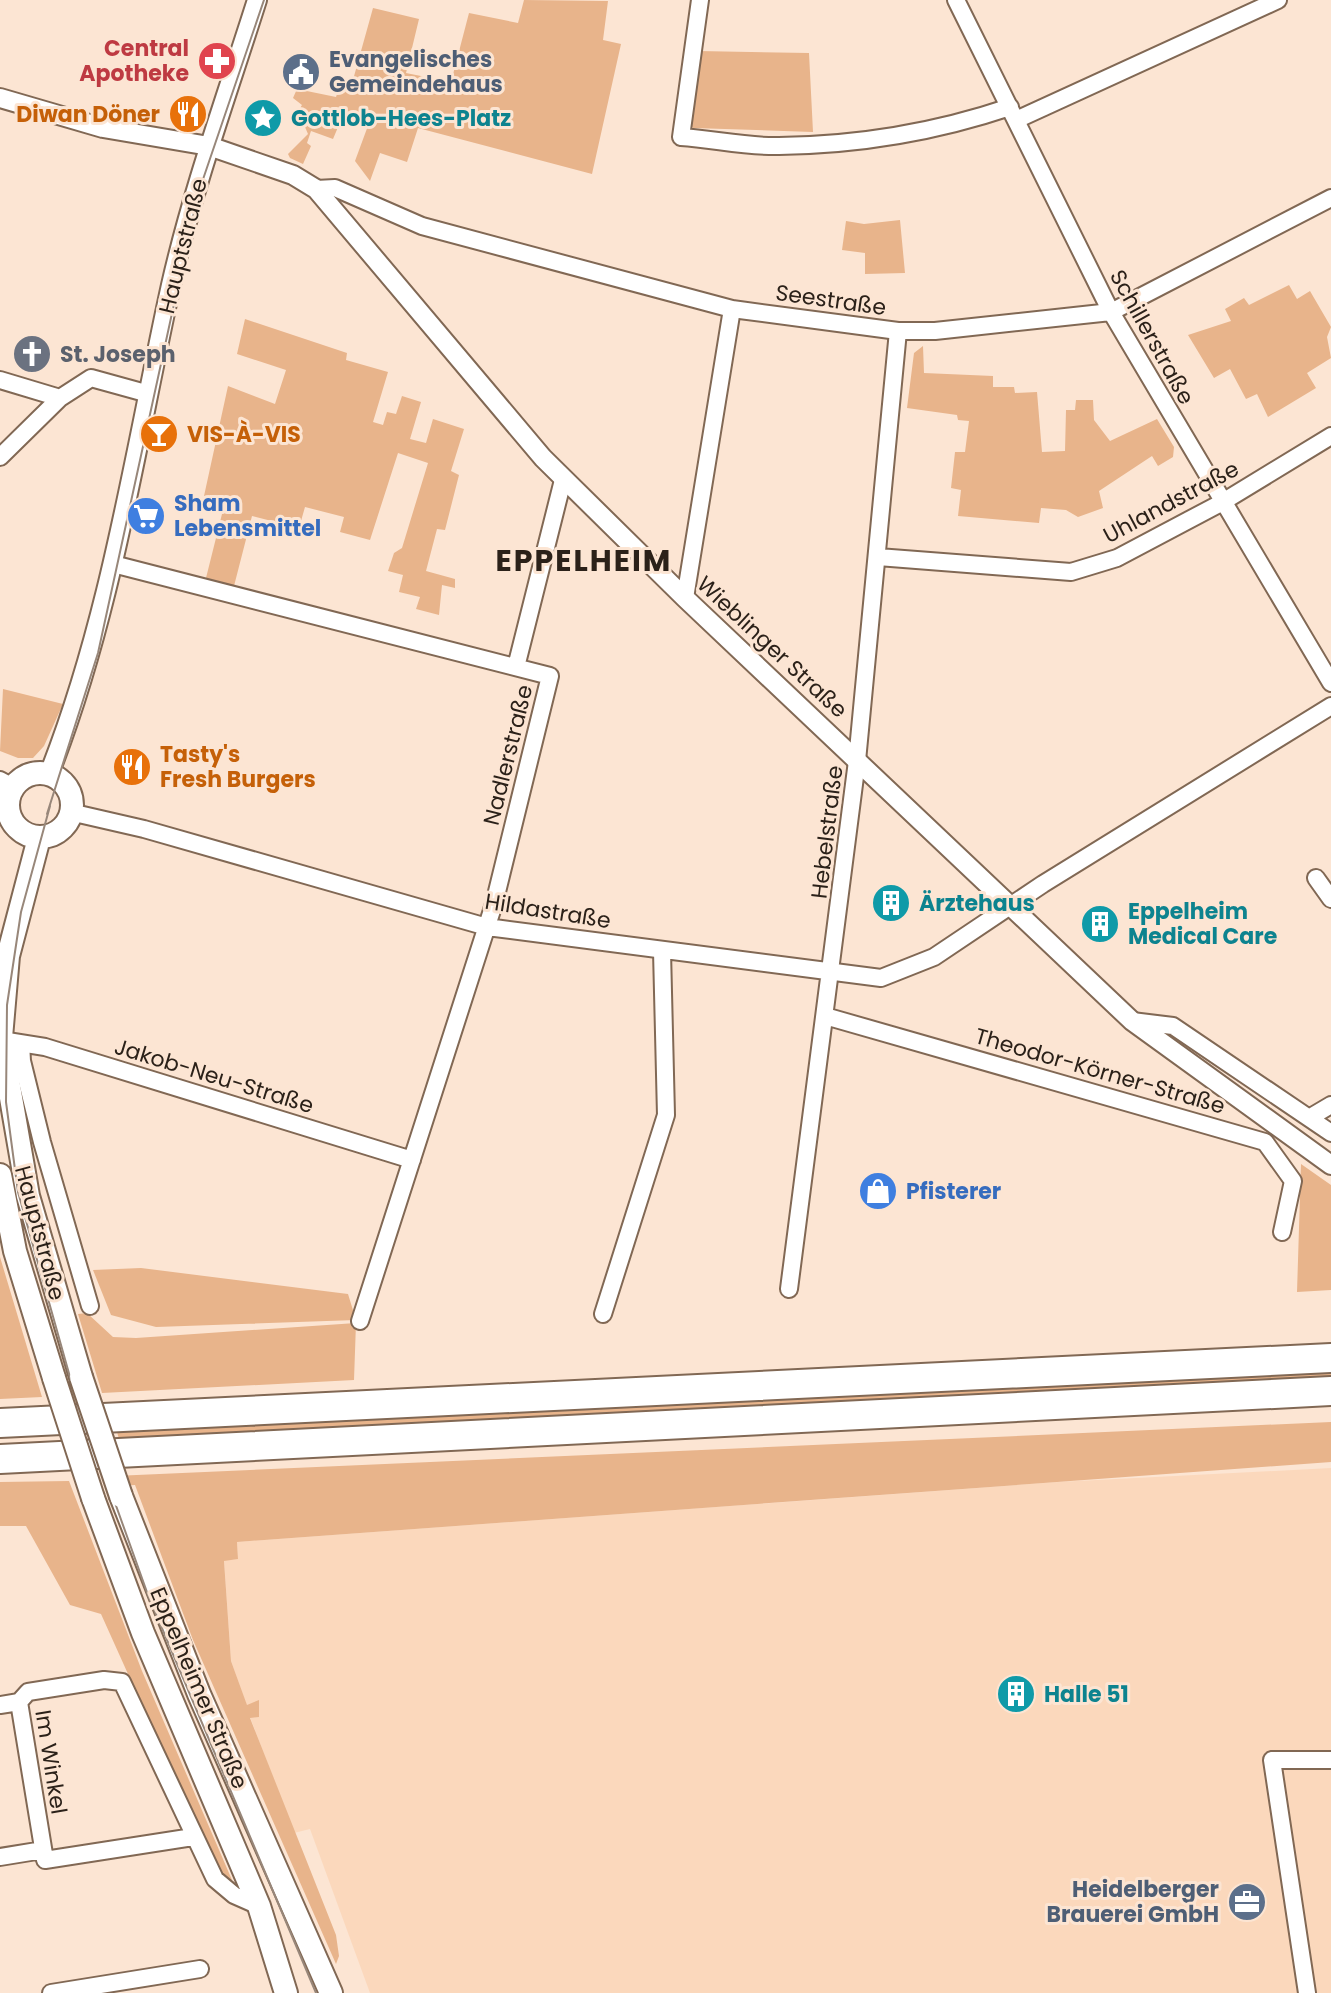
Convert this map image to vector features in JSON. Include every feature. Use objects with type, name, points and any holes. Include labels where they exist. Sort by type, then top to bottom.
[{"type":"highway","points":[[0,1423],[1331,1358]]},
{"type":"highway","points":[[0,1459],[1331,1391]]},
{"type":"main road","points":[[49,774],[68,789],[70,812],[65,824],[54,833],[39,838],[22,832],[11,819],[6,784],[29,775],[49,774]]},
{"type":"main road","name":"Hauptstraße","points":[[39,838],[8,956],[8,1044],[28,1196],[81,1377]]},
{"type":"main road","name":"Hauptstraße","points":[[0,1175],[15,1251],[54,1378]]},
{"type":"main road","name":"Eppelheimer Straße","points":[[81,1377],[121,1496],[199,1694],[331,1993]]},
{"type":"main road","name":"Eppelheimer Straße","points":[[54,1378],[93,1498],[143,1633],[259,1906],[286,1993]]},
{"type":"street","name":"Hauptstraße","points":[[49,774],[83,681],[113,564],[177,260],[209,146],[257,0]]},
{"type":"street","points":[[700,0],[681,137],[777,146],[851,142],[1013,114],[1278,0]]},
{"type":"street","name":"Schillerstraße","points":[[956,0],[1111,312],[1221,503],[1331,683]]},
{"type":"street","name":"Wieblinger Straße","points":[[0,98],[103,128],[209,146],[293,175],[316,189],[563,480],[685,598],[1132,1021],[1331,1165]]},
{"type":"street","name":"Seestraße","points":[[316,189],[335,188],[422,226],[732,309],[898,331],[935,331],[1111,312],[1331,198]]},
{"type":"street","points":[[685,598],[732,309]]},
{"type":"street","name":"Hebelstraße","points":[[789,1289],[857,761],[898,331]]},
{"type":"street","points":[[0,457],[60,398],[91,378],[149,394]]},
{"type":"street","points":[[0,380],[60,398]]},
{"type":"street","name":"Uhlandstraße","points":[[878,557],[1071,572],[1117,558],[1221,503],[1331,436]]},
{"type":"street","name":"Nadlerstraße","points":[[360,1321],[487,927],[550,676],[516,667],[563,480]]},
{"type":"street","points":[[113,564],[516,667]]},
{"type":"street","name":"Hildastraße","points":[[70,812],[144,829],[487,927],[881,978],[906,971],[1331,706]]},
{"type":"street","points":[[1316,878],[1331,899]]},
{"type":"street","points":[[603,1314],[666,1115],[662,951]]},
{"type":"street","name":"Theodor-Körner-Straße","points":[[825,1016],[1265,1142],[1293,1181],[1282,1232]]},
{"type":"street","points":[[1132,1021],[1173,1026],[1331,1133]]},
{"type":"street","points":[[8,1044],[22,1061],[90,1306]]},
{"type":"street","name":"Jakob-Neu-Straße","points":[[8,1044],[45,1047],[412,1160]]},
{"type":"street","points":[[1309,1118],[1331,1105]]},
{"type":"street","name":"Im Winkel","points":[[50,1854],[19,1702],[28,1692],[110,1680],[122,1682],[215,1879],[234,1895],[259,1906]]},
{"type":"street","points":[[0,1705],[19,1702]]},
{"type":"street","points":[[1307,1993],[1272,1760],[1331,1760]]},
{"type":"street","points":[[0,1857],[193,1837]]},
{"type":"street","points":[[51,1993],[200,1969]]},
{"type":"shaded area","points":[[524,0],[608,1],[603,40],[621,44],[592,174],[418,128],[407,162],[380,153],[370,181],[355,161],[369,123],[344,113],[333,139],[311,131],[307,143],[311,146],[303,164],[290,158],[288,154],[308,134],[305,127],[296,123],[295,116],[302,105],[293,98],[297,89],[336,97],[340,85],[351,87],[373,8],[419,19],[406,73],[451,82],[469,13],[518,23]]},
{"type":"shaded area","points":[[698,51],[809,53],[813,132],[693,128],[689,124]]},
{"type":"shaded area","points":[[900,220],[905,273],[865,274],[865,253],[842,250],[846,221],[864,224]]},
{"type":"shaded area","points":[[1289,285],[1297,299],[1310,291],[1331,327],[1327,337],[1331,358],[1307,373],[1316,388],[1268,417],[1257,394],[1246,399],[1230,369],[1214,378],[1188,335],[1231,321],[1225,309],[1244,298],[1249,305]]},
{"type":"shaded area","points":[[245,319],[347,353],[346,360],[388,372],[373,422],[383,425],[387,412],[396,414],[402,396],[421,402],[410,439],[426,443],[433,419],[464,429],[451,471],[459,475],[445,530],[437,529],[426,571],[455,579],[455,588],[442,585],[439,615],[416,609],[420,597],[399,592],[403,575],[388,571],[394,553],[402,548],[428,463],[398,453],[370,540],[340,532],[344,517],[305,507],[299,528],[252,516],[234,586],[206,578],[225,502],[204,496],[228,386],[275,404],[286,370],[237,354]]},
{"type":"shaded area","points":[[923,346],[924,373],[993,376],[993,387],[1014,387],[1015,393],[1037,392],[1042,452],[1065,451],[1066,410],[1075,410],[1076,400],[1093,400],[1094,420],[1110,441],[1157,419],[1174,447],[1173,457],[1158,466],[1152,456],[1099,491],[1103,508],[1078,517],[1066,510],[1041,508],[1039,523],[958,516],[961,490],[951,488],[955,452],[965,452],[969,421],[958,420],[957,415],[907,408],[914,353]]},
{"type":"shaded area","points":[[3,689],[63,704],[44,746],[33,758],[18,758],[0,751]]},
{"type":"shaded area","points":[[1301,1164],[1331,1185],[1331,1290],[1297,1292]]},
{"type":"shaded area","points":[[0,1257],[42,1397],[0,1399]]},
{"type":"shaded area","points":[[141,1268],[348,1294],[356,1320],[156,1327],[111,1315],[93,1270]]},
{"type":"shaded area","points":[[87,1313],[113,1337],[136,1338],[356,1323],[354,1380],[102,1393],[78,1314]]},
{"type":"shaded area","points":[[1331,1371],[1331,1378],[119,1439],[117,1432]]},
{"type":"shaded area","points":[[1331,1422],[1331,1462],[237,1542],[238,1559],[224,1561],[231,1661],[247,1705],[259,1700],[259,1717],[250,1718],[336,1935],[339,1956],[336,1964],[193,1640],[135,1485],[117,1486],[114,1476]]},
{"type":"shaded area","points":[[1331,1468],[1331,1993],[370,1993],[310,1829],[294,1833],[250,1717],[258,1701],[247,1706],[231,1661],[224,1560],[238,1559],[237,1542],[1058,1482]]},
{"type":"shaded area","points":[[69,1481],[142,1671],[232,1880],[225,1881],[196,1825],[101,1614],[70,1605],[26,1526],[0,1526],[0,1482]]},
{"type":"tram line","points":[[47,814],[98,653],[198,194],[264,0]]},
{"type":"tram line","points":[[50,806],[21,912],[7,1005],[6,1102],[18,1192],[70,1377],[148,1595],[316,1993]]},
{"type":"place","name":"Central Apotheke","points":[[217,61]]},
{"type":"place","name":"Evangelisches Gemeindehaus","points":[[301,72]]},
{"type":"place","name":"Diwan Döner","points":[[188,114]]},
{"type":"place","name":"Gottlob-Hees-Platz","points":[[263,118]]},
{"type":"place","name":"St. Joseph","points":[[32,354]]},
{"type":"place","name":"VIS-À-VIS","points":[[159,434]]},
{"type":"place","name":"Sham Lebensmittel","points":[[146,516]]},
{"type":"place","name":"Tasty's Fresh Burgers","points":[[132,767]]},
{"type":"place","name":"Ärztehaus","points":[[891,903]]},
{"type":"place","name":"Eppelheim Medical Care","points":[[1100,924]]},
{"type":"place","name":"Pfisterer","points":[[878,1191]]},
{"type":"place","name":"Halle 51","points":[[1016,1694]]},
{"type":"place","name":"Heidelberger Brauerei GmbH","points":[[1247,1902]]},
{"type":"district","name":"EPPELHEIM","points":[[584,560]]}]
